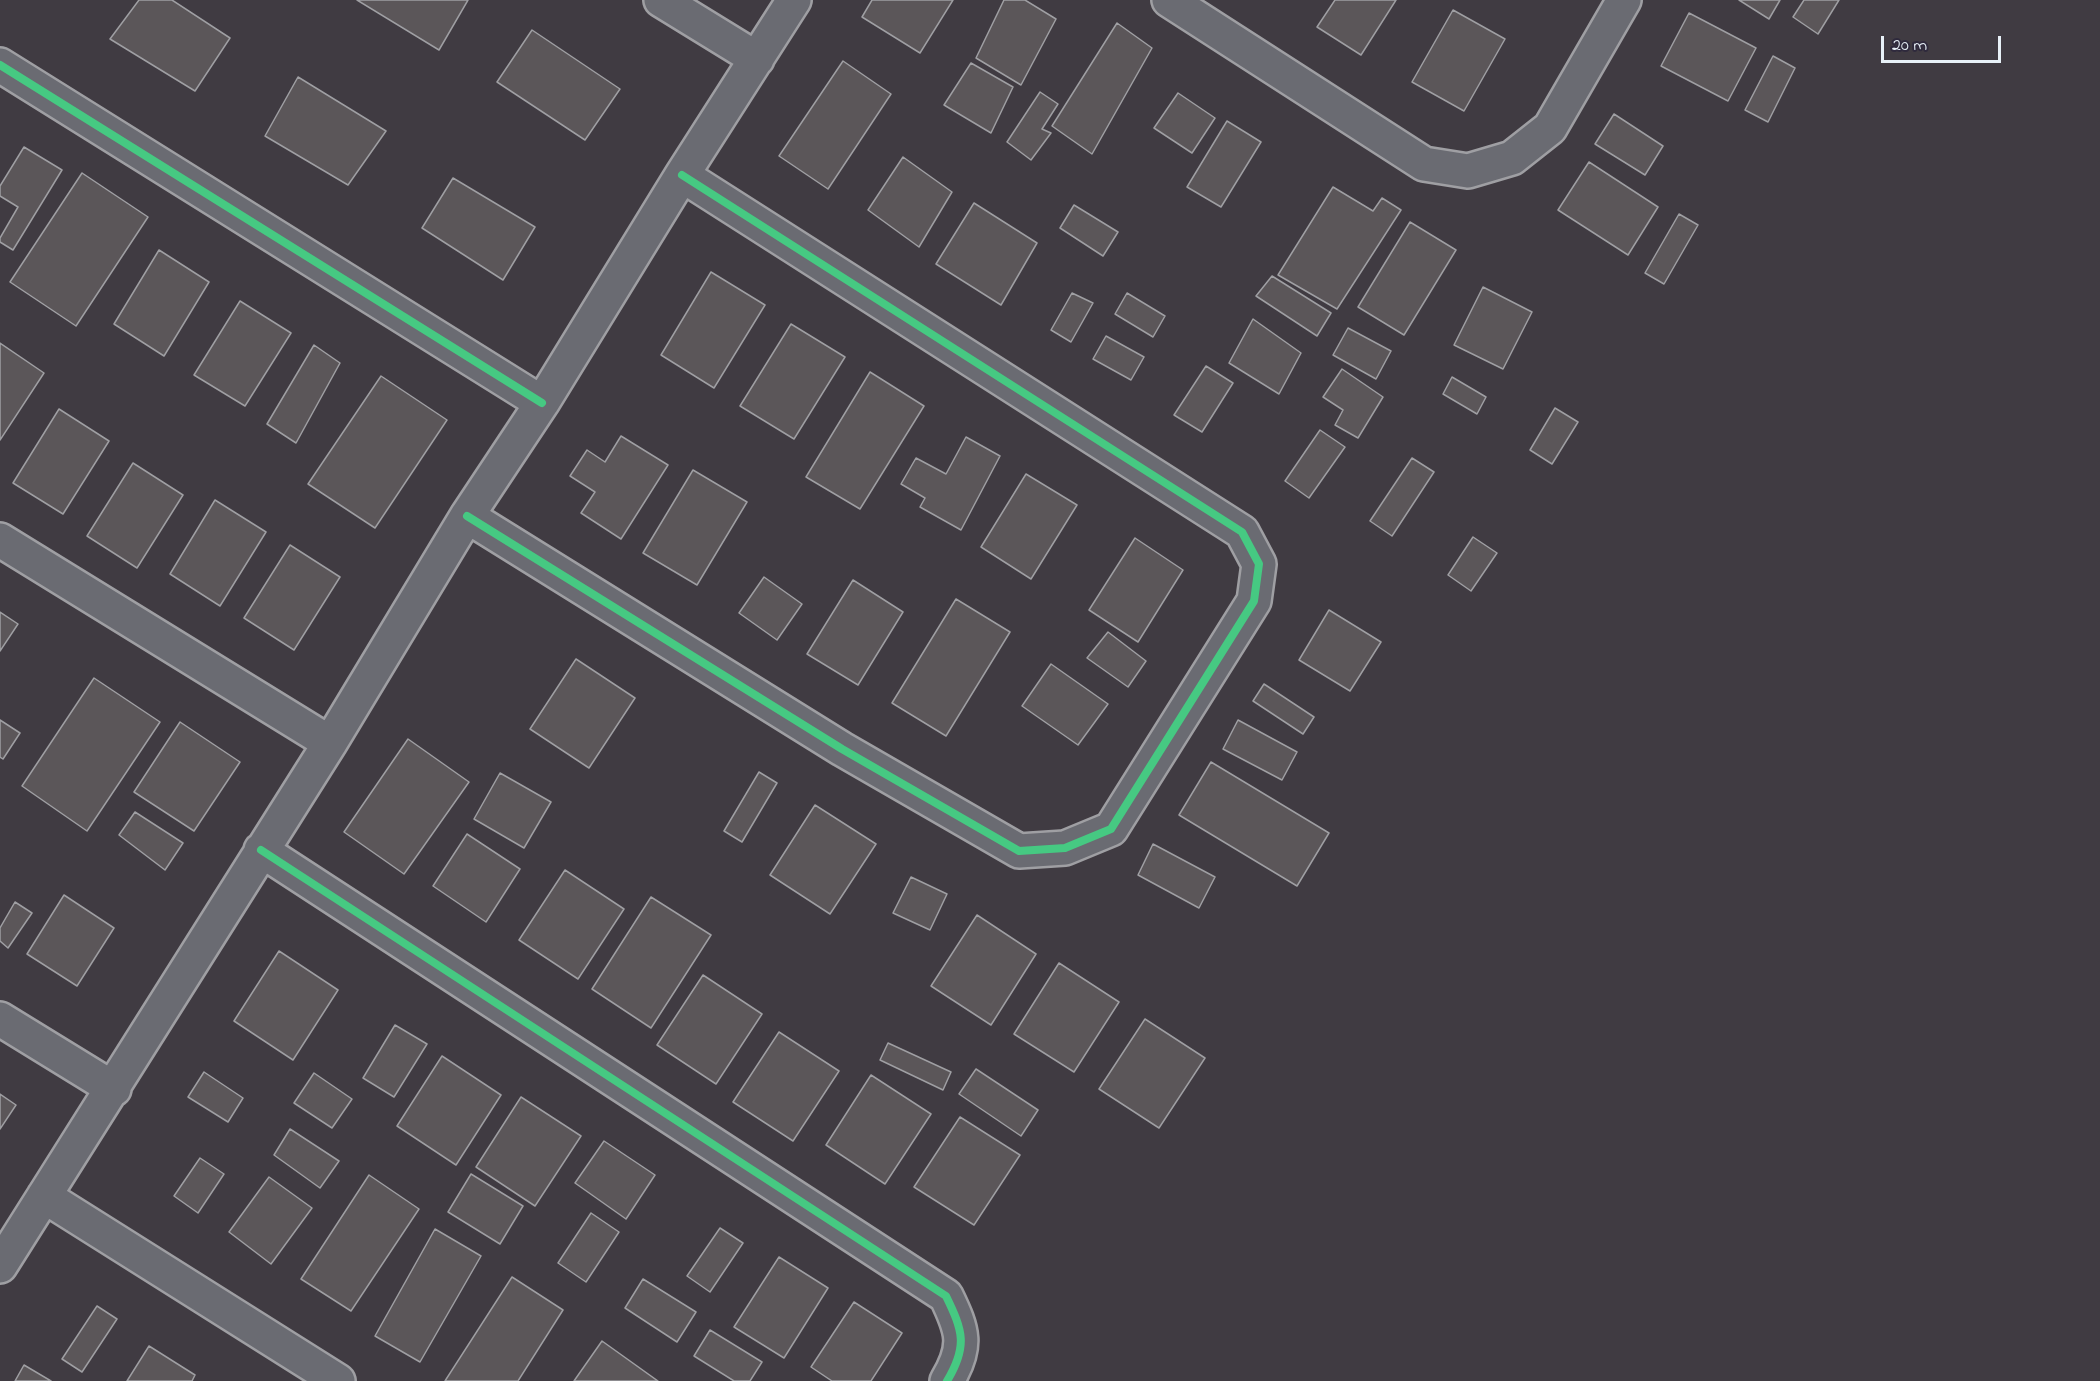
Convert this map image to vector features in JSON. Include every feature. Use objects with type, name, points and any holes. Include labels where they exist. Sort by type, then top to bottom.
[{"type":"street","points":[[661,0],[757,59]]},
{"type":"street","points":[[0,1266],[114,1089],[261,850],[330,743],[467,516],[542,403],[682,175],[794,0]]},
{"type":"street","points":[[1169,0],[1424,164],[1468,171],[1512,158],[1550,128],[1624,0]]},
{"type":"street","points":[[0,65],[542,403]]},
{"type":"street","points":[[467,516],[842,749],[1019,851],[1065,848],[1111,829],[1124,809],[1254,601],[1259,564],[1242,532],[682,175]]},
{"type":"street","points":[[0,540],[330,743]]},
{"type":"street","points":[[261,850],[946,1296],[961,1328],[957,1363],[947,1381]]},
{"type":"street","points":[[0,1019],[114,1089]]},
{"type":"street","points":[[44,1196],[338,1381]]},
{"type":"building","points":[[139,0],[172,0],[230,38],[195,91],[110,39]]},
{"type":"building","points":[[357,0],[468,0],[439,50]]},
{"type":"building","points":[[872,0],[953,0],[920,53],[862,17]]},
{"type":"building","points":[[1004,0],[1025,0],[1056,19],[1021,85],[976,58]]},
{"type":"building","points":[[1335,0],[1396,0],[1361,55],[1317,27]]},
{"type":"building","points":[[1739,0],[1780,0],[1769,19]]},
{"type":"building","points":[[1804,0],[1839,0],[1818,34],[1793,17]]},
{"type":"building","points":[[1453,10],[1505,39],[1464,111],[1412,82]]},
{"type":"building","points":[[1689,13],[1756,48],[1728,101],[1661,66]]},
{"type":"building","points":[[1117,23],[1152,48],[1092,154],[1052,126]]},
{"type":"building","points":[[532,30],[620,89],[585,140],[497,82]]},
{"type":"building","points":[[1773,56],[1795,68],[1768,122],[1745,110]]},
{"type":"building","points":[[843,61],[891,94],[828,189],[779,156]]},
{"type":"building","points":[[971,63],[1013,87],[991,133],[944,105]]},
{"type":"building","points":[[298,77],[386,131],[348,185],[265,136]]},
{"type":"building","points":[[1040,92],[1058,104],[1042,129],[1051,133],[1031,160],[1007,142]]},
{"type":"building","points":[[1178,93],[1215,118],[1192,153],[1154,128]]},
{"type":"building","points":[[1614,114],[1663,146],[1645,175],[1595,144]]},
{"type":"building","points":[[1227,121],[1261,142],[1221,207],[1187,187]]},
{"type":"building","points":[[24,147],[62,170],[13,250],[0,242],[0,238],[18,207],[0,196],[0,186]]},
{"type":"building","points":[[903,157],[952,192],[919,247],[868,210]]},
{"type":"building","points":[[1589,162],[1658,207],[1628,255],[1558,210]]},
{"type":"building","points":[[82,173],[148,217],[76,326],[10,282]]},
{"type":"building","points":[[453,178],[535,227],[503,280],[422,228]]},
{"type":"building","points":[[1333,187],[1373,211],[1382,198],[1401,210],[1337,309],[1278,275]]},
{"type":"building","points":[[974,203],[1037,243],[1001,305],[936,264]]},
{"type":"building","points":[[1074,205],[1118,232],[1103,256],[1060,228]]},
{"type":"building","points":[[1679,214],[1698,225],[1664,284],[1645,273]]},
{"type":"building","points":[[1410,222],[1456,250],[1404,335],[1358,307]]},
{"type":"building","points":[[159,250],[209,282],[164,356],[114,324]]},
{"type":"building","points":[[711,272],[765,305],[714,388],[661,355]]},
{"type":"building","points":[[1272,276],[1331,313],[1317,336],[1256,296]]},
{"type":"building","points":[[1483,287],[1532,312],[1503,369],[1454,345]]},
{"type":"building","points":[[1072,293],[1093,303],[1071,342],[1051,330]]},
{"type":"building","points":[[1127,293],[1165,316],[1153,337],[1115,314]]},
{"type":"building","points":[[240,301],[291,333],[245,406],[194,375]]},
{"type":"building","points":[[1253,319],[1301,353],[1279,394],[1229,363]]},
{"type":"building","points":[[791,324],[845,357],[794,439],[740,406]]},
{"type":"building","points":[[1348,328],[1391,351],[1376,379],[1333,355]]},
{"type":"building","points":[[1106,336],[1144,357],[1131,380],[1093,359]]},
{"type":"building","points":[[0,343],[44,373],[0,440]]},
{"type":"building","points":[[314,345],[340,363],[296,443],[267,424]]},
{"type":"building","points":[[1206,366],[1233,383],[1202,432],[1174,415]]},
{"type":"building","points":[[1342,369],[1383,397],[1358,438],[1335,425],[1343,410],[1323,397]]},
{"type":"building","points":[[870,372],[924,406],[860,509],[806,477]]},
{"type":"building","points":[[381,376],[447,420],[375,528],[308,484]]},
{"type":"building","points":[[1452,377],[1486,397],[1477,414],[1443,394]]},
{"type":"building","points":[[1555,408],[1578,422],[1552,464],[1530,450]]},
{"type":"building","points":[[59,409],[109,441],[63,514],[13,483]]},
{"type":"building","points":[[1320,430],[1345,447],[1309,498],[1285,481]]},
{"type":"building","points":[[621,436],[668,465],[621,539],[581,513],[595,492],[570,476],[587,450],[605,462]]},
{"type":"building","points":[[966,437],[1000,456],[961,530],[920,507],[925,498],[901,484],[916,458],[946,474]]},
{"type":"building","points":[[1412,458],[1434,472],[1392,536],[1370,521]]},
{"type":"building","points":[[133,463],[183,495],[137,568],[87,536]]},
{"type":"building","points":[[693,470],[747,502],[697,585],[643,553]]},
{"type":"building","points":[[1026,474],[1077,505],[1031,579],[981,547]]},
{"type":"building","points":[[215,500],[266,532],[220,606],[170,574]]},
{"type":"building","points":[[1473,537],[1497,553],[1471,591],[1448,575]]},
{"type":"building","points":[[1135,538],[1183,570],[1138,642],[1089,610]]},
{"type":"building","points":[[290,545],[340,577],[294,650],[244,618]]},
{"type":"building","points":[[764,577],[802,604],[777,640],[739,613]]},
{"type":"building","points":[[853,580],[903,612],[858,685],[807,654]]},
{"type":"building","points":[[956,599],[1010,632],[946,736],[892,703]]},
{"type":"building","points":[[1329,610],[1381,642],[1350,691],[1299,660]]},
{"type":"building","points":[[0,612],[18,624],[0,651]]},
{"type":"building","points":[[1108,632],[1146,661],[1128,687],[1087,658]]},
{"type":"building","points":[[576,659],[635,698],[589,768],[530,729]]},
{"type":"building","points":[[1051,664],[1108,704],[1078,745],[1022,706]]},
{"type":"building","points":[[94,678],[160,722],[87,831],[22,786]]},
{"type":"building","points":[[1264,684],[1314,717],[1303,734],[1253,701]]},
{"type":"building","points":[[0,720],[20,733],[3,759],[0,757]]},
{"type":"building","points":[[1238,720],[1297,752],[1282,780],[1223,749]]},
{"type":"building","points":[[180,722],[240,762],[194,831],[134,792]]},
{"type":"building","points":[[408,739],[469,782],[404,874],[344,832]]},
{"type":"building","points":[[1211,762],[1329,833],[1297,886],[1179,815]]},
{"type":"building","points":[[759,772],[777,783],[742,842],[724,831]]},
{"type":"building","points":[[500,773],[551,802],[524,848],[474,819]]},
{"type":"building","points":[[815,805],[876,844],[830,914],[770,875]]},
{"type":"building","points":[[135,812],[183,843],[165,870],[119,835]]},
{"type":"building","points":[[467,834],[520,869],[486,922],[433,886]]},
{"type":"building","points":[[1153,844],[1215,877],[1199,908],[1138,875]]},
{"type":"building","points":[[565,870],[624,909],[578,979],[519,940]]},
{"type":"building","points":[[911,877],[947,894],[930,930],[893,913]]},
{"type":"building","points":[[64,895],[114,928],[77,986],[27,954]]},
{"type":"building","points":[[651,897],[711,935],[651,1028],[592,989]]},
{"type":"building","points":[[15,902],[32,913],[8,948],[0,941],[0,928]]},
{"type":"building","points":[[977,915],[1036,954],[991,1025],[931,986]]},
{"type":"building","points":[[279,951],[338,990],[293,1060],[234,1021]]},
{"type":"building","points":[[1059,963],[1119,1002],[1074,1072],[1014,1034]]},
{"type":"building","points":[[703,975],[762,1014],[716,1084],[657,1045]]},
{"type":"building","points":[[1145,1019],[1205,1058],[1159,1128],[1099,1089]]},
{"type":"building","points":[[395,1025],[427,1044],[394,1097],[363,1078]]},
{"type":"building","points":[[779,1032],[839,1071],[793,1141],[733,1102]]},
{"type":"building","points":[[888,1043],[951,1072],[943,1090],[880,1060]]},
{"type":"building","points":[[442,1056],[501,1095],[456,1165],[397,1126]]},
{"type":"building","points":[[976,1069],[1038,1110],[1021,1136],[959,1094]]},
{"type":"building","points":[[204,1072],[243,1098],[228,1122],[188,1097]]},
{"type":"building","points":[[314,1073],[352,1099],[332,1128],[294,1103]]},
{"type":"building","points":[[871,1075],[931,1114],[885,1184],[826,1145]]},
{"type":"building","points":[[0,1094],[16,1105],[0,1129]]},
{"type":"building","points":[[521,1097],[581,1136],[535,1206],[476,1167]]},
{"type":"building","points":[[960,1117],[1020,1155],[974,1225],[914,1187]]},
{"type":"building","points":[[290,1129],[339,1161],[320,1188],[274,1155]]},
{"type":"building","points":[[604,1141],[655,1175],[626,1219],[575,1183]]},
{"type":"building","points":[[200,1158],[224,1174],[198,1213],[174,1196]]},
{"type":"building","points":[[471,1174],[523,1206],[500,1244],[448,1212]]},
{"type":"building","points":[[369,1175],[419,1209],[351,1311],[301,1279]]},
{"type":"building","points":[[269,1177],[312,1208],[271,1264],[229,1232]]},
{"type":"building","points":[[591,1213],[619,1232],[586,1282],[558,1263]]},
{"type":"building","points":[[720,1228],[743,1243],[710,1292],[687,1276]]},
{"type":"building","points":[[435,1229],[481,1256],[420,1362],[375,1336]]},
{"type":"building","points":[[779,1257],[828,1288],[784,1358],[734,1327]]},
{"type":"building","points":[[512,1277],[563,1310],[518,1381],[445,1381]]},
{"type":"building","points":[[643,1279],[696,1312],[677,1342],[625,1308]]},
{"type":"building","points":[[854,1302],[902,1333],[871,1381],[832,1381],[811,1367]]},
{"type":"building","points":[[97,1306],[117,1319],[82,1372],[62,1359]]},
{"type":"building","points":[[710,1330],[762,1362],[750,1381],[734,1381],[694,1356]]},
{"type":"building","points":[[602,1341],[658,1381],[574,1381]]},
{"type":"building","points":[[149,1346],[195,1375],[192,1381],[127,1381]]},
{"type":"building","points":[[24,1365],[51,1381],[15,1381]]},
{"type":"cycle path","points":[[0,65],[542,403]]},
{"type":"cycle path","points":[[467,516],[842,749],[1019,851],[1065,848],[1111,829],[1254,601],[1259,564],[1242,532],[682,175]]},
{"type":"cycle path","points":[[261,850],[946,1296],[961,1338],[958,1358],[947,1381]]}]
